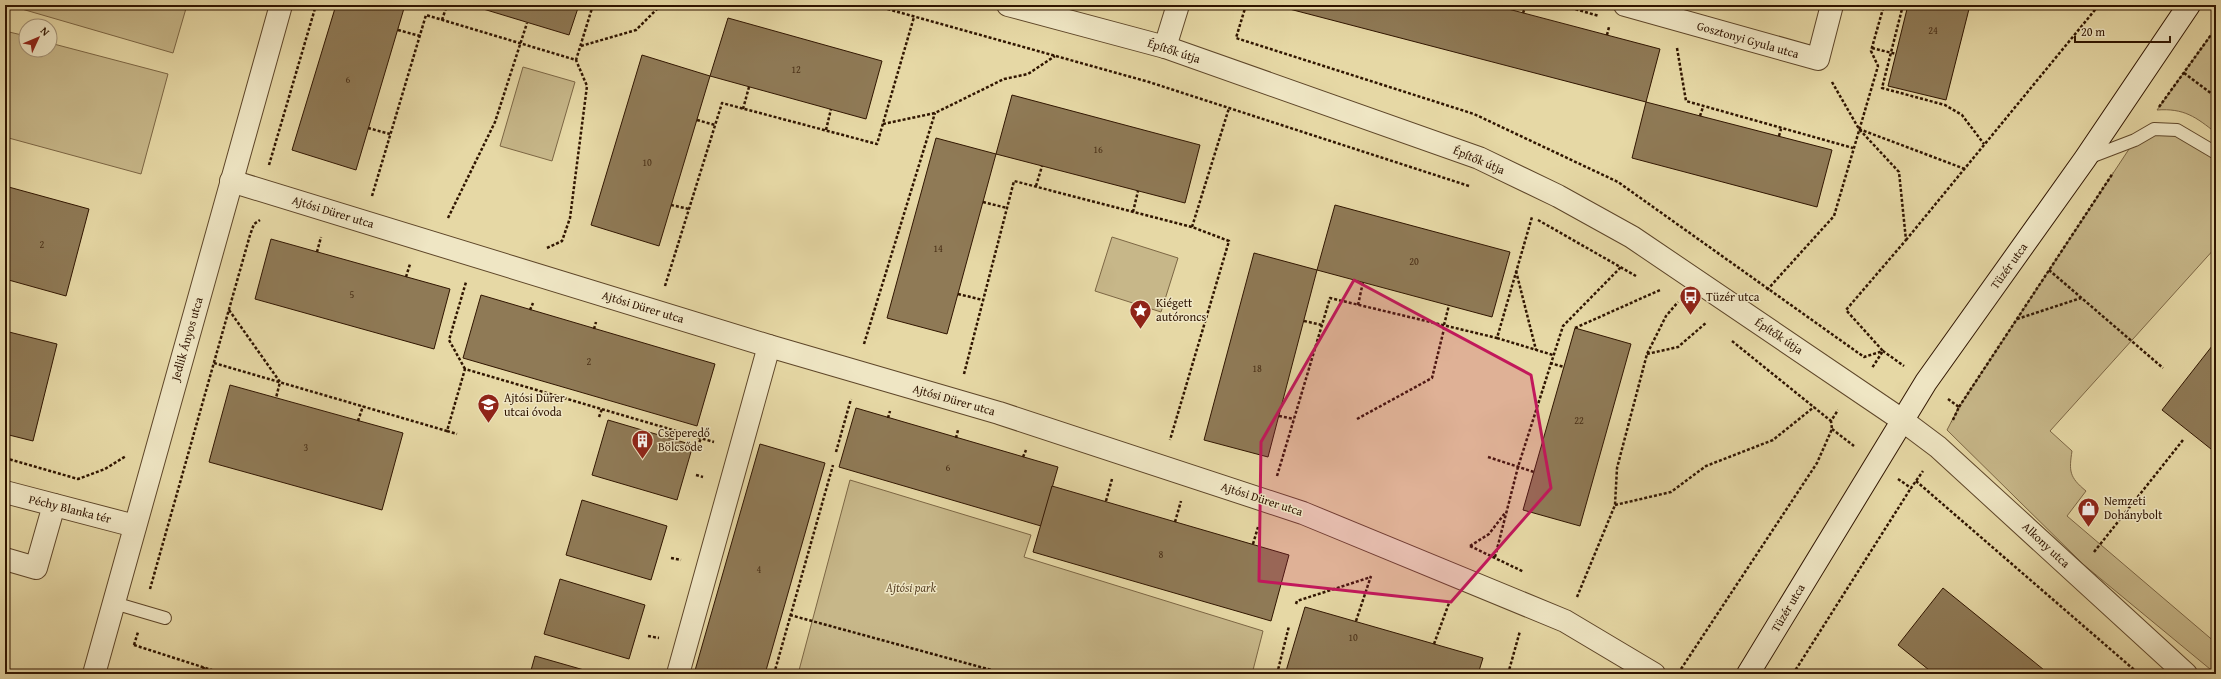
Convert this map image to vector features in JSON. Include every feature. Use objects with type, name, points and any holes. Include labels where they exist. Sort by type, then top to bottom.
[{"type":"street","name":"Jedlik Ányos utca","points":[[94,674],[281,5]]},
{"type":"street","name":"Építők útja","points":[[1008,5],[1165,47],[1479,158],[1558,196],[1632,237],[1902,420]]},
{"type":"street","points":[[1165,47],[1178,5]]},
{"type":"street","name":"Gosztonyi Gyula utca","points":[[1625,5],[1818,59]]},
{"type":"street","points":[[1818,59],[1832,5]]},
{"type":"street","name":"Tüzér utca","points":[[1748,674],[1926,382],[2085,159],[2189,5]]},
{"type":"street","name":"Ajtósi Dürer utca","points":[[231,181],[769,346],[999,413],[1303,512],[1564,621],[1654,674]]},
{"type":"street","points":[[678,674],[769,346]]},
{"type":"street","name":"Alkony utca","points":[[1902,420],[1938,447],[2186,674]]},
{"type":"street","name":"Péchy Blanka tér","points":[[5,492],[135,526]]},
{"type":"street","points":[[5,559],[36,568],[54,505]]},
{"type":"lane","points":[[2085,159],[2135,140],[2154,129],[2177,130],[2216,153]]},
{"type":"lane","points":[[114,603],[165,618]]},
{"type":"path","points":[[262,190],[316,5]]},
{"type":"path","points":[[442,20],[447,5]]},
{"type":"path","points":[[541,250],[562,241],[570,218],[587,86],[576,60],[593,5]]},
{"type":"path","points":[[580,46],[636,30],[661,5]]},
{"type":"path","points":[[873,5],[1149,82],[1476,190]]},
{"type":"path","points":[[1236,38],[1246,5]]},
{"type":"path","points":[[1523,13],[1526,5]]},
{"type":"path","points":[[1561,5],[1604,17]]},
{"type":"path","points":[[1767,290],[1834,216],[1858,129],[1878,66],[1871,51],[1884,5]]},
{"type":"path","points":[[1903,5],[1882,88],[1945,105],[1962,115],[1984,144]]},
{"type":"path","points":[[1678,674],[1816,463],[1832,429],[1831,421],[1854,387],[1876,364],[1883,351],[1846,310],[1965,169],[2099,5]]},
{"type":"path","points":[[371,198],[426,15],[576,60]]},
{"type":"path","points":[[664,288],[722,103],[878,144],[914,17]]},
{"type":"path","points":[[447,221],[495,122],[527,22]]},
{"type":"path","points":[[1960,407],[2135,140],[2216,28]]},
{"type":"path","points":[[398,30],[420,36]]},
{"type":"path","points":[[1676,42],[1686,102],[1853,148]]},
{"type":"path","points":[[1872,48],[1896,54]]},
{"type":"path","points":[[883,124],[935,113],[1004,79],[1028,74],[1055,56]]},
{"type":"path","points":[[1818,59],[1858,129],[1899,172],[1906,240]]},
{"type":"path","points":[[2184,73],[2216,98]]},
{"type":"path","points":[[743,109],[749,87]]},
{"type":"path","points":[[1700,116],[1703,107]]},
{"type":"path","points":[[1192,227],[1229,108]]},
{"type":"path","points":[[826,130],[831,109]]},
{"type":"path","points":[[856,371],[935,113]]},
{"type":"path","points":[[697,120],[715,125]]},
{"type":"path","points":[[368,128],[390,134]]},
{"type":"path","points":[[1779,136],[1781,129]]},
{"type":"path","points":[[1858,129],[1965,169]]},
{"type":"path","points":[[1036,186],[1042,166]]},
{"type":"path","points":[[962,380],[1014,180],[1192,227],[1229,241],[1168,444]]},
{"type":"path","points":[[1133,212],[1138,191]]},
{"type":"path","points":[[983,202],[1007,208]]},
{"type":"path","points":[[671,205],[689,209]]},
{"type":"path","points":[[1525,213],[1641,279]]},
{"type":"path","points":[[1497,338],[1532,217]]},
{"type":"path","points":[[134,645],[250,235],[254,224],[262,218],[266,218]]},
{"type":"path","points":[[317,252],[322,234]]},
{"type":"path","points":[[406,277],[412,260]]},
{"type":"path","points":[[1494,557],[1518,467],[1552,355],[1563,326],[1621,267]]},
{"type":"path","points":[[1516,270],[1536,350]]},
{"type":"path","points":[[2049,270],[2163,368]]},
{"type":"path","points":[[468,275],[449,340],[465,369],[740,449]]},
{"type":"path","points":[[1358,305],[1363,282]]},
{"type":"path","points":[[1654,286],[1666,294]]},
{"type":"path","points":[[1575,328],[1660,290]]},
{"type":"path","points":[[958,294],[983,300]]},
{"type":"path","points":[[1269,475],[1276,478],[1330,298],[1444,327],[1497,338],[1552,355]]},
{"type":"path","points":[[1672,298],[1684,306]]},
{"type":"path","points":[[2017,319],[2081,298]]},
{"type":"path","points":[[1576,598],[1615,505],[1617,468],[1647,354],[1666,316],[1678,302]]},
{"type":"path","points":[[1357,419],[1432,378],[1449,306]]},
{"type":"path","points":[[228,310],[280,382],[276,398]]},
{"type":"path","points":[[1701,318],[1713,326]]},
{"type":"path","points":[[1304,321],[1322,325]]},
{"type":"path","points":[[1647,354],[1678,347],[1707,322]]},
{"type":"path","points":[[1731,340],[1831,421]]},
{"type":"path","points":[[214,363],[457,434]]},
{"type":"path","points":[[1550,363],[1564,367]]},
{"type":"path","points":[[447,431],[465,369]]},
{"type":"path","points":[[836,452],[853,392]]},
{"type":"path","points":[[358,421],[363,406]]},
{"type":"path","points":[[1615,505],[1671,492],[1706,466],[1773,440],[1814,407]]},
{"type":"path","points":[[599,417],[602,409]]},
{"type":"path","points":[[1279,416],[1294,419]]},
{"type":"path","points":[[5,458],[78,479],[105,468],[160,436]]},
{"type":"path","points":[[698,447],[701,438]]},
{"type":"path","points":[[2093,553],[2183,440]]},
{"type":"path","points":[[1488,457],[1534,472]]},
{"type":"path","points":[[774,674],[833,465]]},
{"type":"path","points":[[1106,501],[1114,472]]},
{"type":"path","points":[[1916,481],[2139,674]]},
{"type":"path","points":[[1793,674],[1911,488]]},
{"type":"path","points":[[1175,522],[1183,495]]},
{"type":"path","points":[[1470,546],[1489,534],[1507,511]]},
{"type":"path","points":[[1253,544],[1260,521]]},
{"type":"path","points":[[671,558],[684,561]]},
{"type":"path","points":[[1356,621],[1373,572]]},
{"type":"path","points":[[1296,604],[1298,601],[1371,577]]},
{"type":"path","points":[[1434,644],[1450,599]]},
{"type":"path","points":[[790,615],[1006,674]]},
{"type":"path","points":[[1277,674],[1289,626]]},
{"type":"path","points":[[1508,674],[1521,628],[1528,631]]},
{"type":"path","points":[[648,636],[662,639],[664,632]]},
{"type":"path","points":[[105,635],[224,674]]},
{"type":"path","points":[[202,674],[204,668]]},
{"type":"path","points":[[5,673],[28,674]]},
{"type":"highlighted area","points":[[1354,280],[1531,375],[1551,488],[1451,602],[1259,581],[1261,442]]},
{"type":"green space","points":[[8,5],[187,5],[173,53],[58,20],[58,18],[53,18]]},
{"type":"green space","points":[[2216,28],[2216,133],[2196,118],[2182,112],[2175,110],[2157,110]]},
{"type":"green space","points":[[5,31],[18,34],[18,58],[58,58],[58,45],[168,74],[141,174],[5,137]]},
{"type":"green space","points":[[523,67],[575,82],[552,161],[500,146]]},
{"type":"green space","points":[[2177,130],[2216,157],[2216,247],[2050,431],[2072,451],[2071,469],[2073,477],[2076,482],[2086,491],[2067,516],[2216,643],[2216,674],[2084,565],[1947,430],[1959,407],[2135,140]]},
{"type":"green space","points":[[1112,237],[1178,258],[1161,312],[1095,291]]},
{"type":"green space","name":"Ajtósi park","points":[[850,480],[1031,535],[1024,557],[1263,631],[1252,674],[798,674]]},
{"type":"building","points":[[336,5],[405,5],[356,170],[292,150]]},
{"type":"building","points":[[470,5],[579,5],[569,35]]},
{"type":"building","points":[[1274,5],[1493,5],[1660,49],[1646,102]]},
{"type":"building","points":[[1908,5],[1970,5],[1946,100],[1888,86]]},
{"type":"building","points":[[728,18],[882,61],[866,119],[710,76]]},
{"type":"building","points":[[642,55],[710,76],[659,246],[591,225]]},
{"type":"building","points":[[1012,95],[1200,145],[1185,203],[996,154]]},
{"type":"building","points":[[1646,102],[1832,150],[1817,207],[1632,158]]},
{"type":"building","points":[[936,138],[996,154],[947,334],[887,318]]},
{"type":"building","points":[[5,186],[89,209],[66,296],[5,279]]},
{"type":"building","points":[[1335,205],[1510,252],[1492,317],[1317,270]]},
{"type":"building","points":[[271,239],[450,289],[434,349],[255,299]]},
{"type":"building","points":[[1254,253],[1317,270],[1268,457],[1204,440]]},
{"type":"building","points":[[481,295],[715,364],[697,426],[463,358]]},
{"type":"building","points":[[1575,328],[1631,344],[1580,526],[1523,510]]},
{"type":"building","points":[[5,331],[57,344],[33,441],[5,434]]},
{"type":"building","points":[[2216,341],[2216,453],[2162,410]]},
{"type":"building","points":[[230,385],[403,433],[382,510],[209,462]]},
{"type":"building","points":[[856,408],[1058,467],[1041,526],[839,467]]},
{"type":"building","name":"Cseperedő Bölcsőde","points":[[608,420],[693,445],[677,500],[592,475]]},
{"type":"building","points":[[760,444],[825,463],[765,674],[694,674]]},
{"type":"building","points":[[1052,486],[1289,555],[1271,621],[1033,552]]},
{"type":"building","points":[[582,500],[667,526],[651,580],[566,555]]},
{"type":"building","points":[[560,579],[645,605],[629,659],[544,634]]},
{"type":"building","points":[[1943,588],[2049,674],[1934,674],[1898,645]]},
{"type":"building","points":[[1305,607],[1483,658],[1478,674],[1297,674],[1286,671]]},
{"type":"building","points":[[535,656],[598,674],[530,674]]},
{"type":"place","name":"Tüzér utca","points":[[1690,316]]},
{"type":"place","name":"Kiégett autóroncs","points":[[1141,330]]},
{"type":"place","name":"Ajtósi Dürer utcai óvoda","points":[[489,424]]},
{"type":"place","name":"Cseperedő Bölcsőde","points":[[642,460]]},
{"type":"place","name":"Nemzeti Dohánybolt","points":[[2088,528]]}]
